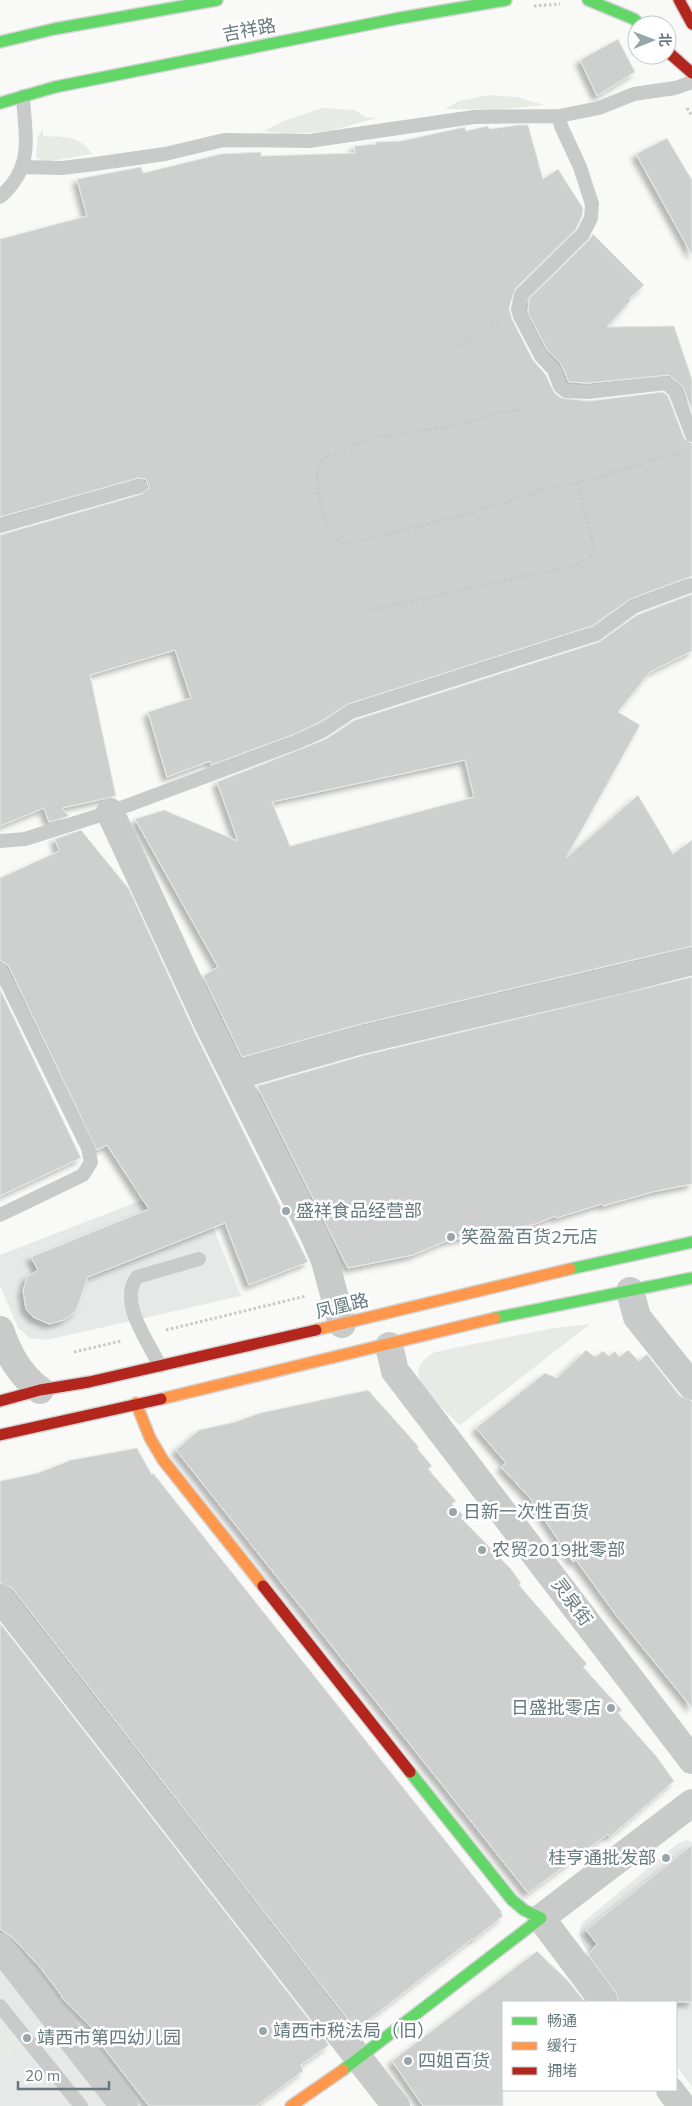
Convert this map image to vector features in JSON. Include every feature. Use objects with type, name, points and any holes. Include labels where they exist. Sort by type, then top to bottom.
[{"type":"main road","name":"吉祥路","points":[[0,42],[54,29],[217,0]]},
{"type":"main road","name":"吉祥路","points":[[0,104],[23,96],[84,81],[400,18],[506,0]]},
{"type":"main road","points":[[588,0],[627,16]]},
{"type":"main road","points":[[679,0],[692,24]]},
{"type":"main road","points":[[677,60],[692,73]]},
{"type":"main road","name":"凤凰路","points":[[0,1401],[40,1390],[89,1382],[160,1366],[585,1265],[692,1242]]},
{"type":"main road","points":[[0,1435],[389,1346],[521,1312],[692,1278]]},
{"type":"main road","points":[[136,1403],[150,1438],[163,1460],[512,1900],[524,1910],[541,1918],[358,2059],[291,2106]]},
{"type":"street","points":[[110,812],[234,1076],[266,1136],[286,1183],[314,1235],[333,1290],[342,1324]]},
{"type":"street","points":[[234,1076],[361,1040],[622,979],[692,960]]},
{"type":"street","points":[[630,1291],[637,1317],[692,1386]]},
{"type":"street","points":[[0,1330],[9,1353],[25,1378],[40,1390]]},
{"type":"street","name":"灵泉街","points":[[389,1346],[395,1371],[692,1760]]},
{"type":"street","points":[[0,1598],[396,2106]]},
{"type":"street","points":[[603,2001],[541,1918],[692,1803]]},
{"type":"street","points":[[0,1947],[124,2106]]},
{"type":"street","points":[[671,2091],[682,2106]]},
{"type":"lane","points":[[24,167],[62,168],[95,164],[165,154],[224,140],[309,142],[474,116],[559,116],[599,108],[634,94],[675,88],[692,82]]},
{"type":"lane","points":[[0,197],[8,190],[24,167],[23,96]]},
{"type":"lane","points":[[559,116],[561,126],[580,167],[592,204],[592,218],[583,234],[521,295],[518,309],[541,356],[554,370],[560,386],[566,391],[588,392],[666,383],[675,391],[692,435]]},
{"type":"lane","points":[[0,526],[140,486]]},
{"type":"lane","points":[[0,841],[25,839],[110,812],[295,743],[322,731],[351,712],[596,634],[633,607],[692,585]]},
{"type":"lane","points":[[0,969],[88,1148],[91,1162],[83,1174],[0,1215]]},
{"type":"lane","points":[[160,1366],[129,1300],[130,1286],[137,1277],[199,1259]]},
{"type":"lane","points":[[0,2006],[81,2106]]},
{"type":"path","points":[[453,350],[518,309]]},
{"type":"path","points":[[520,410],[503,412],[452,426],[370,438],[325,458],[319,462],[316,480],[330,533],[335,540],[346,544],[508,503],[549,488],[578,483],[682,452]]},
{"type":"path","points":[[367,611],[566,567],[589,559],[594,549],[578,483]]},
{"type":"path","points":[[71,1353],[333,1290]]},
{"type":"shaded area","points":[[488,95],[517,97],[544,105],[496,110],[445,109],[459,101]]},
{"type":"shaded area","points":[[322,108],[355,110],[365,117],[377,118],[329,131],[289,134],[263,131],[284,121]]},
{"type":"shaded area","points":[[43,129],[43,136],[64,137],[76,140],[82,143],[92,154],[44,162],[36,157],[38,136]]},
{"type":"shaded area","points":[[194,1180],[241,1296],[47,1340],[30,1338],[18,1328],[0,1285],[0,1255]]},
{"type":"shaded area","points":[[590,1324],[460,1425],[432,1399],[420,1379],[419,1370],[423,1361],[435,1352],[554,1328]]},
{"type":"shaded area","points":[[686,1840],[692,1842],[692,2087],[677,2066],[677,2001],[626,2001],[584,1946],[579,1934],[582,1923],[677,1844]]},
{"type":"shaded area","name":"靖西市第四幼儿园","points":[[0,1969],[109,2106],[0,2106]]},
{"type":"shaded area","points":[[0,2017],[20,2046],[0,2064]]},
{"type":"building","points":[[618,39],[627,56],[627,65],[631,65],[635,72],[597,96],[580,60]]},
{"type":"building","points":[[528,125],[543,179],[558,169],[583,208],[582,216],[576,229],[515,289],[509,308],[512,319],[533,360],[546,375],[554,392],[561,398],[589,401],[663,392],[668,396],[684,438],[692,444],[692,576],[630,599],[592,626],[348,704],[318,723],[292,735],[211,765],[210,761],[167,777],[148,712],[191,698],[175,650],[90,675],[116,796],[62,808],[69,816],[49,822],[44,808],[0,826],[0,535],[142,494],[149,488],[146,479],[138,478],[0,517],[0,239],[87,216],[77,179],[141,167],[143,173],[221,154],[261,152],[261,156],[355,153],[354,146],[376,144],[376,142],[401,141],[465,127],[466,131],[487,126],[490,129]]},
{"type":"building","points":[[667,138],[692,180],[692,255],[636,154]]},
{"type":"building","points":[[593,234],[644,285],[629,299],[631,300],[607,327],[674,326],[692,379],[692,411],[683,387],[669,375],[588,383],[569,382],[561,364],[548,351],[528,313],[529,299]]},
{"type":"building","points":[[692,594],[692,651],[650,672],[618,712],[640,725],[566,858],[638,795],[673,854],[692,840],[692,946],[357,1025],[242,1057],[203,976],[218,967],[135,819],[164,810],[238,841],[217,782],[326,739],[355,720],[599,642],[637,615]],"holes":[[[465,760],[474,797],[290,846],[272,802]]]},
{"type":"building","points":[[81,830],[129,889],[196,1035],[308,1262],[249,1285],[225,1223],[88,1277],[76,1311],[64,1320],[49,1324],[33,1317],[26,1309],[23,1291],[27,1277],[38,1270],[31,1257],[149,1209],[107,1145],[97,1150],[8,965],[0,960],[0,878],[59,851],[55,839]]},
{"type":"building","points":[[692,977],[692,1184],[652,1192],[603,1206],[602,1204],[556,1218],[555,1216],[535,1224],[446,1241],[413,1255],[348,1268],[257,1086],[365,1055]]},
{"type":"building","points":[[0,989],[81,1158],[0,1196]]},
{"type":"building","points":[[586,1350],[595,1357],[603,1351],[609,1356],[615,1351],[619,1357],[628,1350],[639,1361],[647,1354],[680,1396],[692,1401],[692,1708],[616,1615],[576,1560],[573,1562],[530,1498],[501,1467],[506,1463],[476,1428],[545,1373],[557,1378]]},
{"type":"building","points":[[368,1390],[419,1447],[417,1448],[432,1466],[428,1469],[456,1501],[452,1504],[463,1515],[461,1518],[511,1569],[521,1583],[519,1585],[587,1664],[583,1667],[622,1710],[618,1713],[657,1757],[674,1781],[610,1837],[608,1834],[528,1893],[176,1450],[199,1430],[235,1422],[260,1413]]},
{"type":"building","points":[[137,1448],[152,1475],[153,1473],[502,1912],[503,1916],[362,2025],[360,2023],[354,2027],[12,1588],[0,1583],[0,1481],[38,1473],[71,1460]]},
{"type":"building","points":[[0,1623],[329,2045],[301,2065],[303,2071],[256,2106],[149,2106],[90,2030],[92,2028],[61,1997],[40,1967],[12,1937],[0,1929]]},
{"type":"building","points":[[692,1845],[692,2002],[619,2001],[616,1993],[588,1955],[597,1944],[586,1930]]},
{"type":"building","points":[[537,1951],[568,1981],[584,2001],[502,2001],[503,2106],[423,2106],[392,2061]]},
{"type":"traffic: fast","points":[[0,42],[54,29],[217,0]]},
{"type":"traffic: fast","points":[[0,103],[55,87],[400,18],[506,0]]},
{"type":"traffic: fast","points":[[588,0],[627,16]]},
{"type":"traffic: fast","points":[[570,1269],[692,1242]]},
{"type":"traffic: fast","points":[[495,1318],[692,1278]]},
{"type":"traffic: fast","points":[[343,2070],[541,1918],[524,1910],[512,1900],[410,1772]]},
{"type":"traffic: slow","points":[[316,1330],[570,1269]]},
{"type":"traffic: slow","points":[[161,1399],[495,1318]]},
{"type":"traffic: slow","points":[[136,1403],[150,1438],[163,1460],[263,1586]]},
{"type":"traffic: slow","points":[[291,2106],[343,2070]]},
{"type":"traffic: jam","points":[[679,0],[692,24]]},
{"type":"traffic: jam","points":[[677,60],[692,73]]},
{"type":"traffic: jam","points":[[0,1401],[40,1390],[89,1382],[316,1330]]},
{"type":"traffic: jam","points":[[0,1435],[161,1399]]},
{"type":"traffic: jam","points":[[263,1586],[410,1772]]},
{"type":"place","name":"盛祥食品经营部","points":[[286,1211]]},
{"type":"place","name":"笑盈盈百货2元店","points":[[451,1237]]},
{"type":"place","name":"日新一次性百货","points":[[453,1512]]},
{"type":"place","name":"农贸2019批零部","points":[[482,1550]]},
{"type":"place","name":"日盛批零店","points":[[611,1708]]},
{"type":"place","name":"桂亨通批发部","points":[[666,1858]]},
{"type":"place","name":"靖西市税法局（旧）","points":[[263,2031]]},
{"type":"place","name":"靖西市第四幼儿园","points":[[27,2038]]},
{"type":"place","name":"四姐百货","points":[[408,2061]]}]
